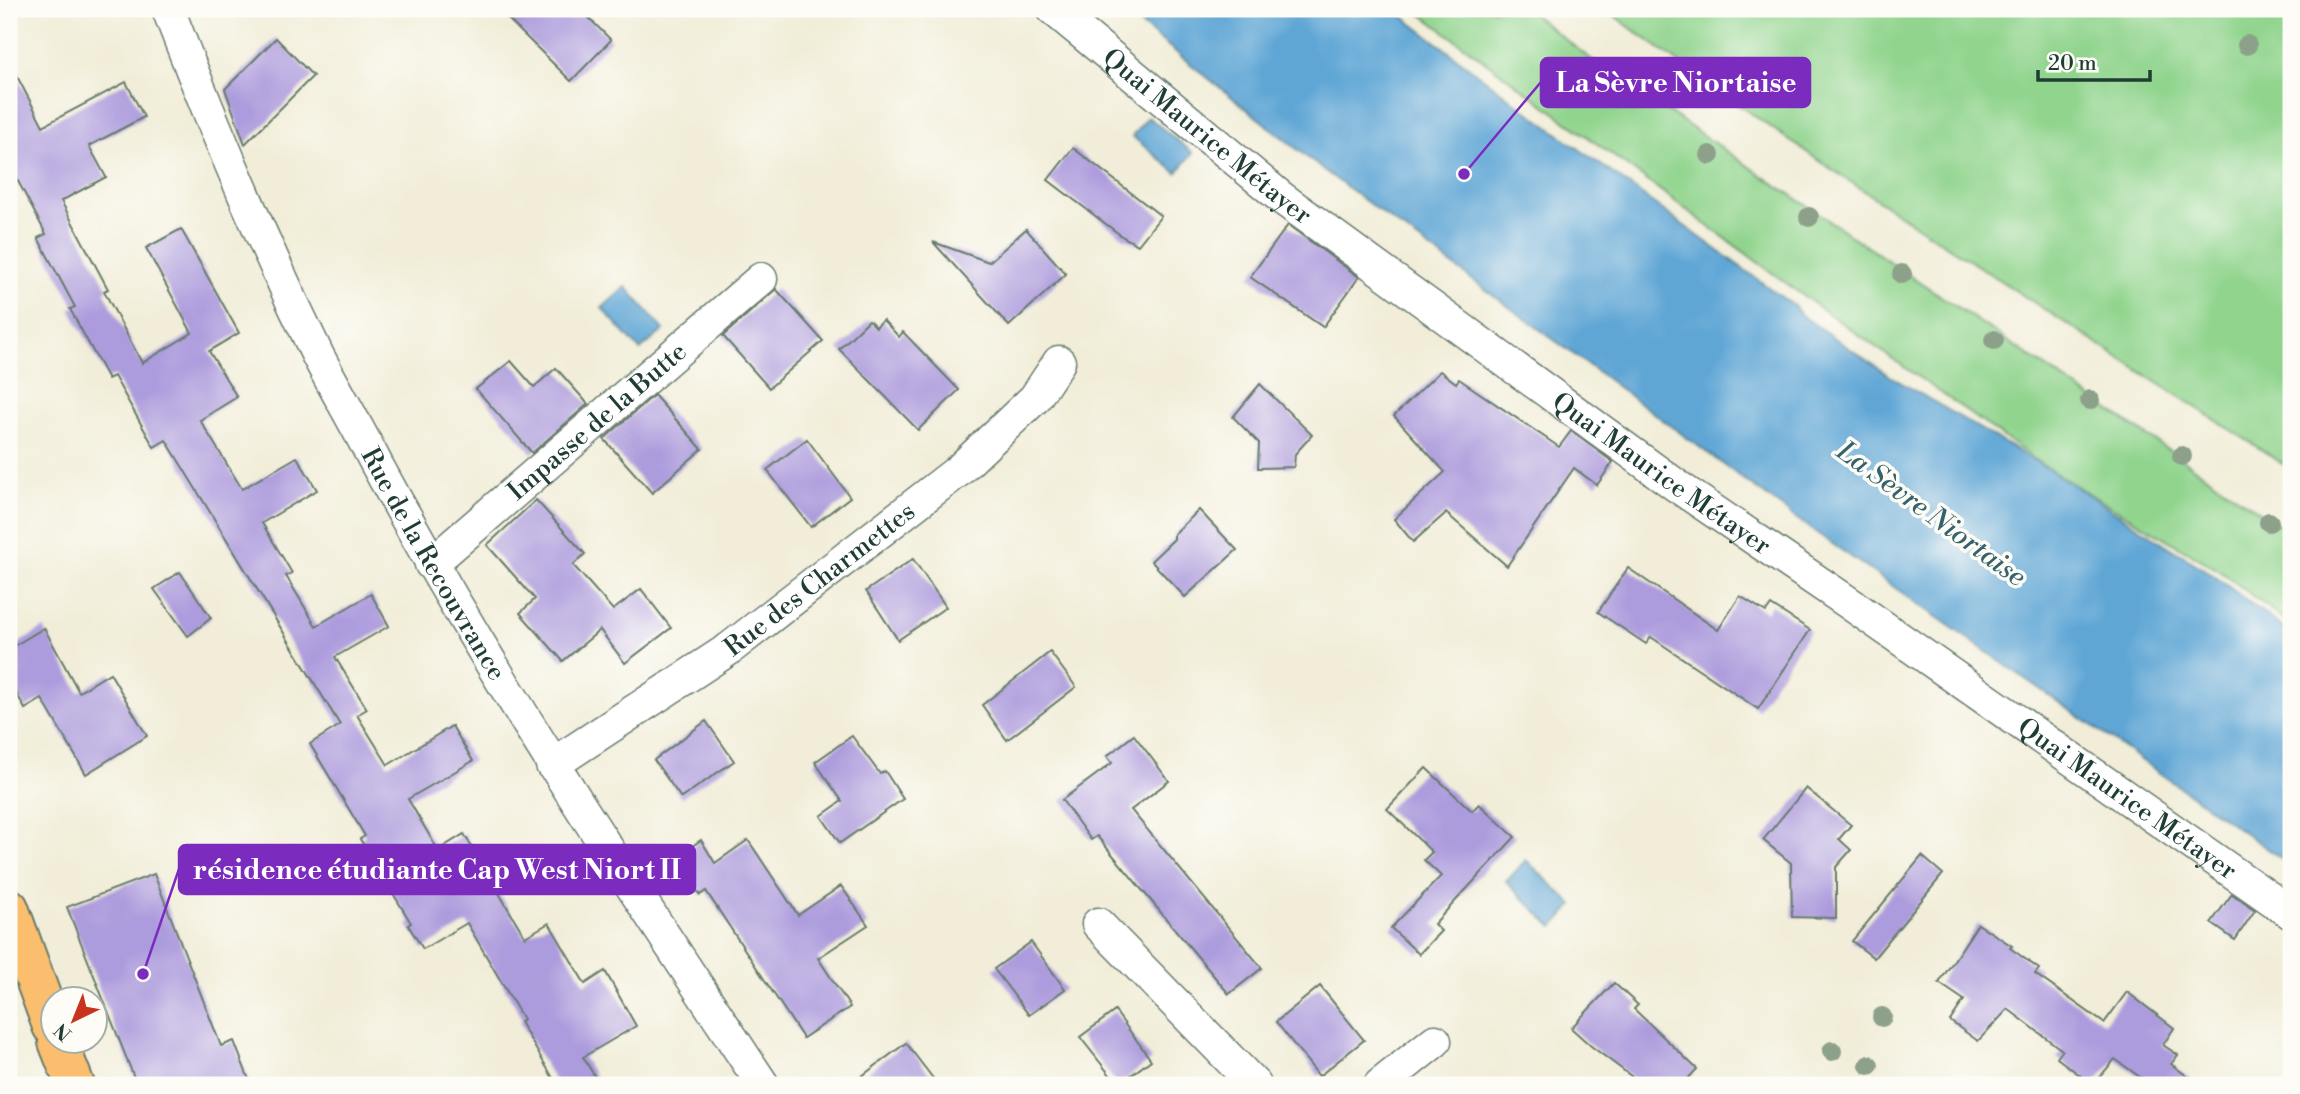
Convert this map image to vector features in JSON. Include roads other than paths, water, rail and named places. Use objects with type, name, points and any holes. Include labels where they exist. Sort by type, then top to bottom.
[{"type":"main road","points":[[9,908],[38,988]]},
{"type":"main road","points":[[64,1056],[75,1085]]},
{"type":"street","name":"Rue de la Recouvrance","points":[[168,9],[229,161],[276,266],[320,358],[431,564],[552,765],[624,878],[763,1085]]},
{"type":"street","name":"Quai Maurice Métayer","points":[[1053,9],[1283,199],[1677,486],[1852,605],[2291,914]]},
{"type":"street","name":"Impasse de la Butte","points":[[431,564],[761,279]]},
{"type":"street","name":"Rue des Charmettes","points":[[552,765],[729,649],[958,471],[1035,398],[1059,362]]},
{"type":"street","points":[[1098,924],[1255,1085]]},
{"type":"street","points":[[1380,1085],[1435,1041]]},
{"type":"water","points":[[1122,9],[1393,9],[1512,100],[1794,306],[1801,315],[1890,376],[2050,470],[2213,575],[2291,634],[2291,865],[1804,524],[1318,166]]},
{"type":"water","points":[[1148,117],[1193,153],[1177,173],[1132,136]]},
{"type":"water","points":[[626,287],[664,330],[640,350],[602,308]]},
{"type":"water","points":[[1526,860],[1573,905],[1553,927],[1506,882]]},
{"type":"place","name":"La Sèvre Niortaise","points":[[1464,174]]},
{"type":"place","name":"résidence étudiante Cap West Niort II","points":[[143,974]]}]
